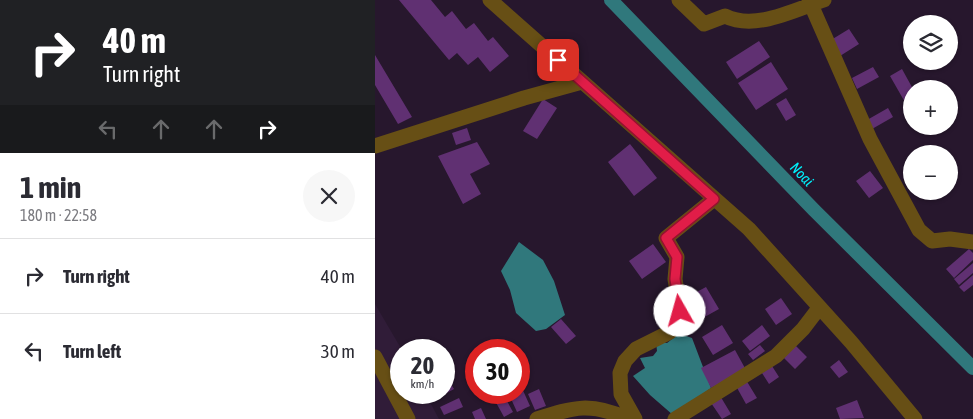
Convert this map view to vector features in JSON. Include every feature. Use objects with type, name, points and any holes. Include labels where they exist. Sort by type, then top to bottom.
[{"type":"street","points":[[490,0],[749,229],[915,419]]},
{"type":"street","points":[[679,0],[704,24],[725,16],[735,22],[762,20],[814,1],[870,139],[919,230],[932,241],[950,239],[973,242]]},
{"type":"street","points":[[375,146],[524,98],[582,82]]},
{"type":"street","points":[[635,419],[621,394],[621,373],[625,361],[636,349],[670,332],[680,311],[675,279],[677,257],[666,238],[714,199]]},
{"type":"street","points":[[675,419],[776,356],[803,330],[819,308]]},
{"type":"street","points":[[375,357],[408,419]]},
{"type":"street","points":[[537,419],[581,407],[607,410],[628,419]]},
{"type":"shaded area","points":[[519,242],[543,260],[554,281],[565,315],[546,329],[536,331],[516,313],[510,290],[501,271]]},
{"type":"shaded area","points":[[375,304],[396,339],[390,339],[390,404],[431,404],[439,419],[375,419]]},
{"type":"shaded area","points":[[674,332],[692,338],[711,388],[673,415],[650,395],[633,376],[645,368],[640,358],[653,356],[657,351],[656,342],[667,343],[676,336]]},
{"type":"building","points":[[399,0],[431,0],[445,17],[452,11],[466,29],[474,23],[488,41],[493,37],[509,56],[490,72],[478,57],[468,65],[457,53],[449,60]]},
{"type":"building","points":[[849,29],[859,44],[840,56],[831,40]]},
{"type":"building","points":[[759,41],[770,57],[737,79],[726,62]]},
{"type":"building","points":[[375,55],[412,117],[398,124],[375,85]]},
{"type":"building","points":[[771,62],[788,89],[756,110],[738,83]]},
{"type":"building","points":[[873,67],[879,77],[857,89],[852,78]]},
{"type":"building","points":[[902,69],[908,80],[903,80],[903,99],[890,76]]},
{"type":"building","points":[[786,98],[796,115],[786,121],[776,104]]},
{"type":"building","points":[[543,99],[557,108],[537,139],[523,131]]},
{"type":"building","points":[[888,108],[893,117],[872,129],[867,120]]},
{"type":"building","points":[[467,128],[471,140],[456,145],[452,133]]},
{"type":"building","points":[[477,142],[490,164],[470,174],[481,194],[463,204],[438,156]]},
{"type":"building","points":[[630,144],[657,178],[634,196],[608,162]]},
{"type":"building","points":[[870,171],[883,188],[869,198],[856,181]]},
{"type":"building","points":[[653,244],[666,262],[642,279],[629,261]]},
{"type":"building","points":[[969,249],[973,253],[973,260],[954,278],[946,269]]},
{"type":"building","points":[[973,263],[973,273],[959,285],[954,279]]},
{"type":"building","points":[[973,275],[973,285],[964,292],[959,287]]},
{"type":"building","points":[[706,287],[719,309],[701,319],[689,296]]},
{"type":"building","points":[[781,298],[792,314],[776,325],[765,309]]},
{"type":"building","points":[[561,319],[576,336],[566,344],[551,327]]},
{"type":"building","points":[[722,325],[733,343],[713,355],[702,337]]},
{"type":"building","points":[[762,325],[770,336],[750,351],[742,341]]},
{"type":"building","points":[[760,345],[765,351],[753,360],[748,354]]},
{"type":"building","points":[[795,345],[807,357],[795,369],[783,357]]},
{"type":"building","points":[[735,350],[746,370],[711,388],[701,368]]},
{"type":"building","points":[[839,360],[848,372],[839,378],[830,367]]},
{"type":"building","points":[[772,366],[779,377],[769,384],[762,373]]},
{"type":"building","points":[[746,380],[757,398],[746,404],[736,386]]},
{"type":"building","points":[[539,389],[546,406],[535,410],[530,399],[530,393]]},
{"type":"building","points":[[719,394],[731,414],[722,419],[709,400]]},
{"type":"building","points":[[459,398],[463,407],[444,415],[440,407],[446,404],[455,404],[455,400]]},
{"type":"building","points":[[857,400],[864,418],[840,419],[836,408]]},
{"type":"building","points":[[497,404],[509,404],[513,412],[504,417]]},
{"type":"building","points":[[513,404],[529,404],[530,406],[517,412]]},
{"type":"building","points":[[481,408],[486,419],[475,419],[472,412]]},
{"type":"waterway","name":"Noai","points":[[611,0],[814,210],[973,368]]},
{"type":"route","points":[[558,60],[714,199],[666,238],[677,257],[675,279],[679,294],[680,311]]}]
